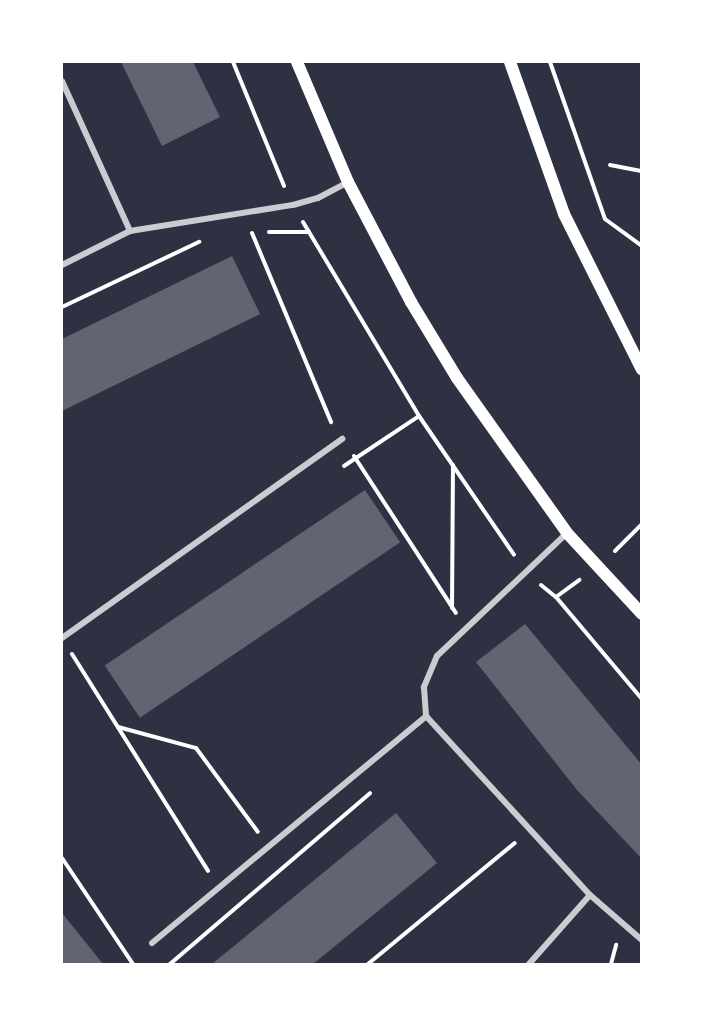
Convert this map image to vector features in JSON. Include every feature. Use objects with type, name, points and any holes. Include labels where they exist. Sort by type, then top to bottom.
[{"type":"main road","points":[[297,62],[348,182],[411,302],[457,378],[567,533],[642,614]]},
{"type":"main road","points":[[510,62],[564,214],[642,370]]},
{"type":"street","points":[[62,81],[130,231]]},
{"type":"street","points":[[62,265],[130,231],[293,205],[318,198],[348,182]]},
{"type":"street","points":[[62,638],[342,439]]},
{"type":"street","points":[[567,533],[437,656],[424,687],[426,716],[590,895],[642,940]]},
{"type":"street","points":[[152,943],[270,848],[426,716]]},
{"type":"street","points":[[529,964],[590,895]]},
{"type":"path","points":[[233,62],[293,205],[419,416],[526,573],[556,597],[642,699]]},
{"type":"path","points":[[550,62],[605,219],[642,246]]},
{"type":"path","points":[[610,165],[642,171]]},
{"type":"path","points":[[241,234],[310,232]]},
{"type":"path","points":[[62,307],[209,240]]},
{"type":"path","points":[[452,608],[453,465]]},
{"type":"path","points":[[70,651],[219,889]]},
{"type":"path","points":[[118,727],[196,748],[270,848]]},
{"type":"path","points":[[170,964],[377,786]]},
{"type":"path","points":[[368,964],[530,830]]},
{"type":"path","points":[[62,858],[133,964]]},
{"type":"building","points":[[121,62],[193,62],[220,117],[162,146]]},
{"type":"building","points":[[232,256],[260,314],[62,411],[62,339]]},
{"type":"building","points":[[365,490],[400,542],[140,718],[105,666]]},
{"type":"building","points":[[525,624],[642,765],[642,859],[577,790],[476,662]]},
{"type":"building","points":[[396,813],[437,863],[313,964],[212,964]]},
{"type":"building","points":[[62,913],[103,964],[62,964]]}]
